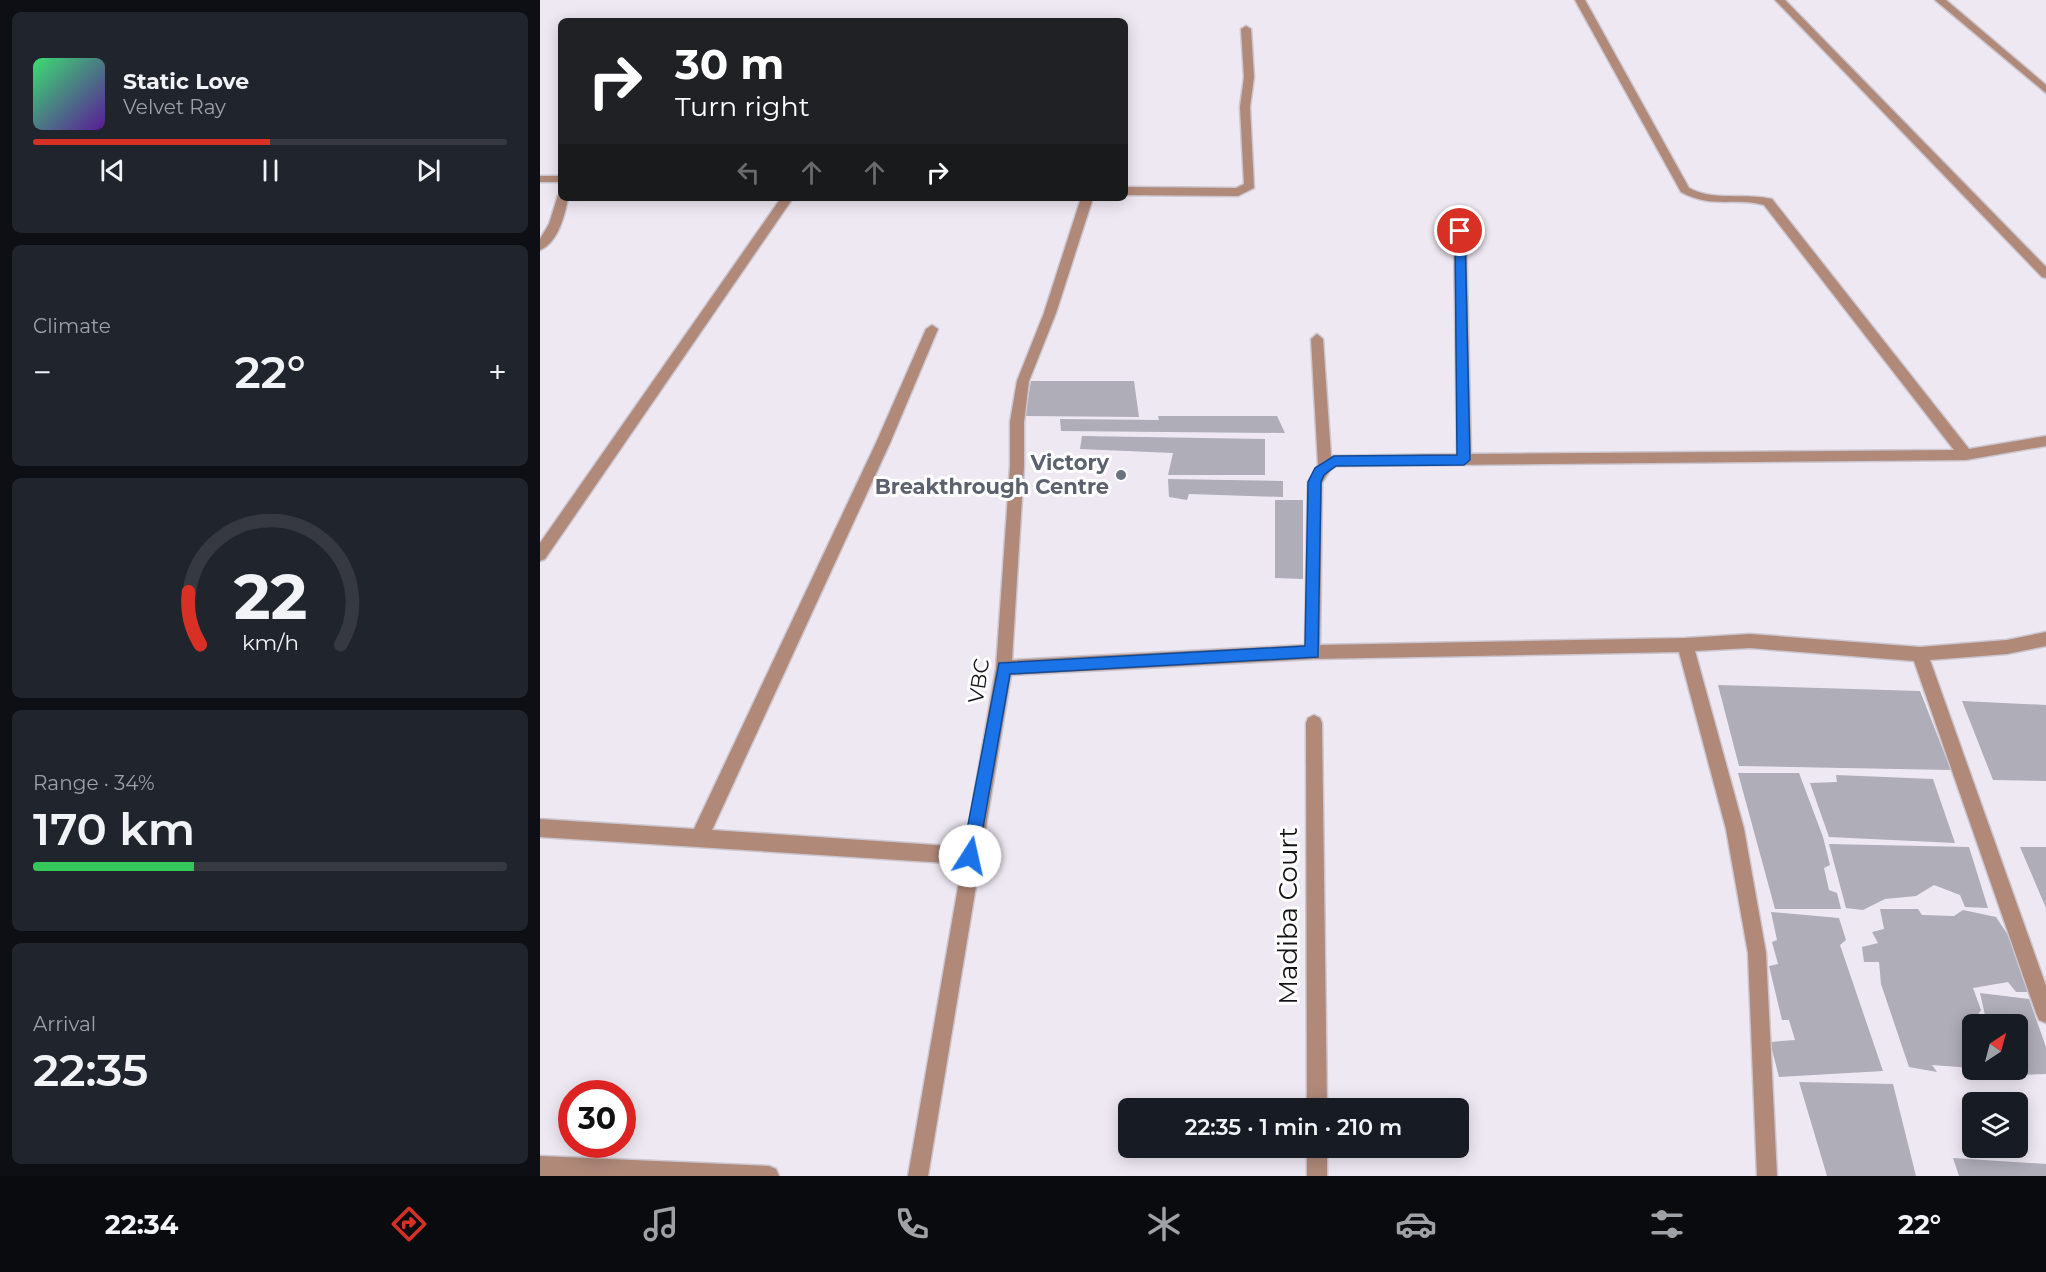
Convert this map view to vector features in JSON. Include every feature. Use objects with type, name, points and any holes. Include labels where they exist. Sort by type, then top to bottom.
[{"type":"street","points":[[1580,0],[1685,190],[1707,201],[1757,198],[1773,207],[1966,455]]},
{"type":"street","points":[[1780,0],[2046,274]]},
{"type":"street","points":[[1940,0],[2046,90]]},
{"type":"street","points":[[1128,191],[1239,192],[1250,186],[1245,106],[1249,77],[1246,29]]},
{"type":"street","points":[[540,179],[558,179]]},
{"type":"street","points":[[540,246],[552,233],[560,217],[562,201]]},
{"type":"street","points":[[540,555],[785,201]]},
{"type":"street","name":"VBC","points":[[918,1176],[970,856],[1004,668],[1017,466],[1017,422],[1023,381],[1050,314],[1086,201]]},
{"type":"street","points":[[1460,231],[1464,460]]},
{"type":"street","points":[[699,838],[883,443],[932,329]]},
{"type":"street","points":[[1313,652],[1311,631],[1315,482],[1325,465],[1317,339]]},
{"type":"street","points":[[1325,465],[1334,461],[1966,455],[2046,441]]},
{"type":"street","points":[[1004,668],[1313,652],[1685,645],[1750,641],[1920,654],[2007,647],[2046,639]]},
{"type":"street","points":[[1685,645],[1735,829],[1758,953],[1767,1176]]},
{"type":"street","points":[[1920,654],[2046,1013]]},
{"type":"street","name":"Madiba Court","points":[[1314,723],[1317,1098]]},
{"type":"street","points":[[540,828],[970,856]]},
{"type":"street","points":[[1317,1158],[1317,1176]]},
{"type":"street","points":[[540,1166],[769,1176]]},
{"type":"building","points":[[1031,381],[1134,381],[1139,417],[1025,416]]},
{"type":"building","points":[[1158,416],[1277,416],[1285,433],[1061,431],[1060,419],[1159,420]]},
{"type":"building","points":[[1082,436],[1265,439],[1265,475],[1168,475],[1173,453],[1080,449]]},
{"type":"building","points":[[1168,479],[1283,481],[1283,497],[1189,494],[1187,500],[1169,497]]},
{"type":"building","points":[[1275,500],[1303,500],[1303,579],[1275,578]]},
{"type":"building","points":[[1718,685],[1920,691],[1951,770],[1739,766]]},
{"type":"building","points":[[1962,701],[2046,705],[2046,781],[1993,780]]},
{"type":"building","points":[[1738,773],[1799,773],[1823,837],[1830,865],[1824,868],[1829,890],[1837,893],[1841,909],[1775,909]]},
{"type":"building","points":[[1836,775],[1933,779],[1955,843],[1829,837],[1810,783],[1837,782]]},
{"type":"building","points":[[1829,844],[1969,847],[1988,908],[1965,907],[1960,895],[1934,885],[1916,896],[1885,899],[1863,910],[1846,908]]},
{"type":"building","points":[[2020,847],[2046,847],[2046,908]]},
{"type":"building","points":[[1880,909],[1918,909],[1922,915],[1954,916],[1963,910],[1996,917],[2012,941],[2028,992],[2016,992],[2008,982],[1973,988],[1981,1010],[1978,1014],[1962,1014],[1962,1067],[1932,1065],[1937,1072],[1909,1067],[1881,984],[1879,962],[1864,962],[1862,947],[1878,943],[1872,932],[1884,929]]},
{"type":"building","points":[[1771,912],[1839,918],[1846,940],[1840,945],[1883,1071],[1779,1077],[1770,1042],[1795,1040],[1789,1020],[1782,1020],[1769,966],[1778,964],[1772,942],[1777,940]]},
{"type":"building","points":[[1980,993],[2029,999],[2046,1047],[2046,1074],[2028,1075],[2028,1014],[1985,1014]]},
{"type":"building","points":[[1799,1082],[1893,1084],[1916,1176],[1827,1176]]},
{"type":"building","points":[[1953,1158],[2046,1164],[2046,1176],[1959,1176]]},
{"type":"place","name":"Victory Breakthrough Centre","points":[[1121,475]]},
{"type":"route","points":[[970,856],[1004,668],[1313,652],[1311,631],[1315,482],[1319,472],[1325,465],[1334,461],[1464,460],[1460,231]]}]
